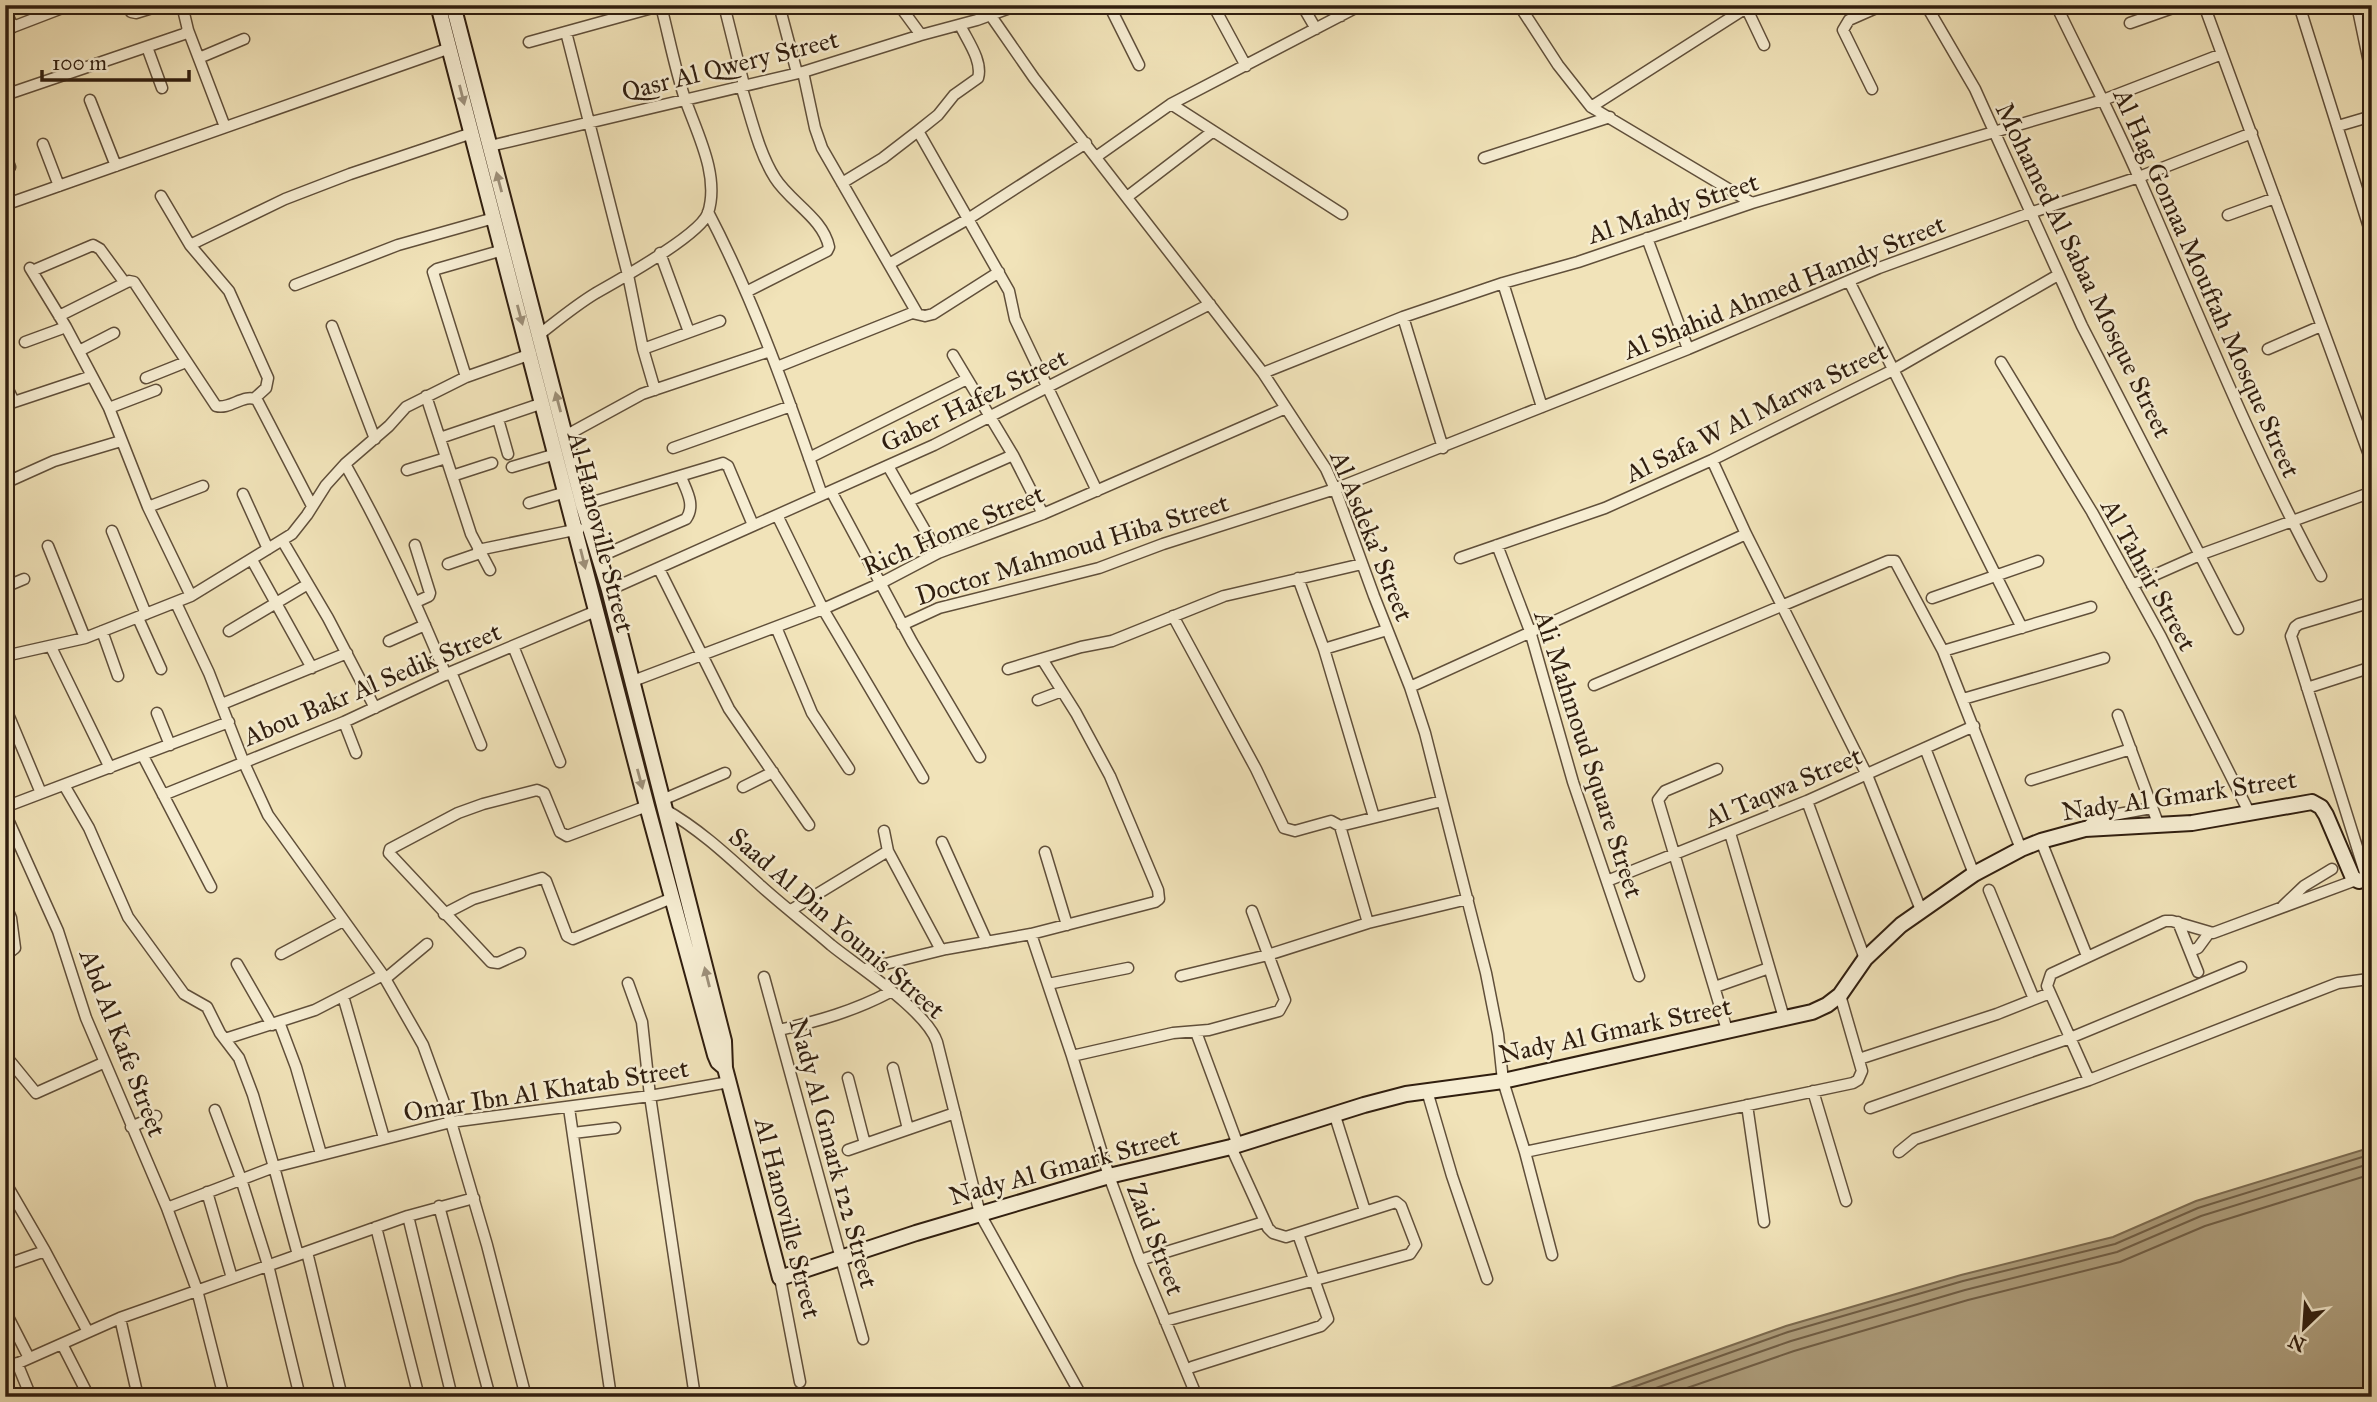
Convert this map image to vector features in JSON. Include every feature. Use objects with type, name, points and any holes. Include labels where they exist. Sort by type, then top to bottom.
[{"type":"street","points":[[5,10],[9,28],[50,9],[70,5]]},
{"type":"street","points":[[127,5],[131,12],[136,13],[162,5]]},
{"type":"street","points":[[182,5],[188,30],[225,127]]},
{"type":"street","name":"Al Hanoville Street","points":[[438,5],[566,492],[599,557],[633,681],[724,1041],[727,1075],[780,1278],[800,1381]]},
{"type":"street","name":"Al Hanoville Street","points":[[453,5],[583,505],[583,528],[596,611],[715,1055],[727,1075]]},
{"type":"street","points":[[724,5],[742,85],[765,159],[784,192],[817,223],[829,247],[827,251],[746,292]]},
{"type":"street","points":[[779,5],[822,148],[917,313],[925,316],[933,314],[999,272]]},
{"type":"street","points":[[899,5],[921,35]]},
{"type":"street","name":"Qasr Al Qwery Street","points":[[490,146],[800,72],[991,16],[1018,5]]},
{"type":"street","points":[[1109,5],[1139,65]]},
{"type":"street","points":[[1213,5],[1246,66]]},
{"type":"street","points":[[1302,5],[1316,29]]},
{"type":"street","points":[[1334,5],[1340,16]]},
{"type":"street","points":[[1097,157],[1171,104],[1362,5]]},
{"type":"street","points":[[1519,5],[1558,65],[1591,107],[1752,203]]},
{"type":"street","points":[[1872,89],[1843,30],[1849,20],[1882,5]]},
{"type":"street","name":"Mohamed Al Sabaa Mosque Street","points":[[1926,5],[1975,89],[1992,132],[2082,326],[2202,554],[2238,629]]},
{"type":"street","name":"Al Hag Gomaa Mouftah Mosque Street","points":[[2056,5],[2139,177],[2228,388],[2291,522],[2321,576]]},
{"type":"street","points":[[2130,23],[2181,5]]},
{"type":"street","points":[[2204,5],[2372,463]]},
{"type":"street","points":[[2299,5],[2372,237]]},
{"type":"street","points":[[2357,5],[2372,77]]},
{"type":"street","points":[[529,43],[662,6],[685,98],[707,161],[710,179],[708,212],[727,249],[777,367],[809,458],[826,493],[980,757]]},
{"type":"street","points":[[1591,107],[1745,7],[1764,45]]},
{"type":"street","name":"Al Asdeka' Street","points":[[991,16],[1034,78],[1263,373],[1326,469],[1410,687],[1468,899],[1498,1034],[1503,1081],[1552,1255]]},
{"type":"street","points":[[842,183],[883,158],[919,131],[954,95],[974,82],[980,73],[978,62],[960,25]]},
{"type":"street","points":[[5,94],[178,37],[188,30]]},
{"type":"street","points":[[566,32],[655,390]]},
{"type":"street","points":[[199,58],[244,38]]},
{"type":"street","points":[[147,47],[162,89]]},
{"type":"street","points":[[13,202],[450,48]]},
{"type":"street","name":"Al Mahdy Street","points":[[1263,373],[1403,317],[1503,283],[1578,262],[1752,203],[2103,100],[2222,54]]},
{"type":"street","points":[[90,100],[116,166]]},
{"type":"street","points":[[1171,104],[1342,214]]},
{"type":"street","points":[[2338,126],[2372,116]]},
{"type":"street","points":[[1485,158],[1610,117]]},
{"type":"street","points":[[919,131],[1009,291],[1015,319],[1097,491]]},
{"type":"street","points":[[1127,197],[1212,132]]},
{"type":"street","points":[[190,245],[285,199],[472,133]]},
{"type":"street","name":"Al Shahid Ahmed Hamdy Street","points":[[1335,489],[1688,349],[1849,281],[2139,177],[2252,133]]},
{"type":"street","points":[[889,264],[968,219],[1086,143]]},
{"type":"street","points":[[43,144],[59,186]]},
{"type":"street","points":[[5,154],[10,167]]},
{"type":"street","points":[[161,196],[190,245],[229,291],[268,378],[266,388],[255,398]]},
{"type":"street","points":[[2228,215],[2275,198]]},
{"type":"street","points":[[540,334],[573,308],[628,275],[696,228],[708,212]]},
{"type":"street","points":[[295,285],[398,245],[494,218]]},
{"type":"street","points":[[1647,238],[1688,349]]},
{"type":"street","points":[[125,283],[100,249],[93,244],[31,270],[66,327],[109,408],[148,507],[191,596]]},
{"type":"street","points":[[466,377],[433,272],[503,250]]},
{"type":"street","points":[[660,253],[689,332]]},
{"type":"street","name":"Al Safa W Al Marwa Street","points":[[1460,558],[1605,508],[1712,460],[1893,370],[2058,275]]},
{"type":"street","points":[[1849,281],[2022,628]]},
{"type":"street","points":[[59,316],[125,283],[134,282],[216,406],[227,407],[248,397],[255,398]]},
{"type":"street","points":[[1503,283],[1542,407]]},
{"type":"street","name":"Gaber Hafez Street","points":[[609,590],[888,466],[1210,304]]},
{"type":"street","points":[[777,367],[917,313]]},
{"type":"street","points":[[1403,317],[1443,448]]},
{"type":"street","points":[[643,349],[720,321]]},
{"type":"street","points":[[332,326],[375,439]]},
{"type":"street","points":[[2268,349],[2321,326]]},
{"type":"street","points":[[25,342],[66,327]]},
{"type":"street","points":[[79,351],[114,333]]},
{"type":"street","points":[[566,436],[625,403],[655,390],[770,351]]},
{"type":"street","points":[[5,656],[85,638],[191,596],[252,560],[299,526],[326,485],[406,407],[466,377],[531,354]]},
{"type":"street","points":[[953,355],[1013,455],[1043,514]]},
{"type":"street","points":[[146,378],[186,362]]},
{"type":"street","name":"Al Tahrir Street","points":[[2001,362],[2092,512],[2250,814]]},
{"type":"street","points":[[5,383],[10,403],[92,376]]},
{"type":"street","points":[[809,458],[967,379]]},
{"type":"street","points":[[109,408],[156,390]]},
{"type":"street","points":[[426,396],[479,552],[490,570]]},
{"type":"street","points":[[255,398],[312,506]]},
{"type":"street","points":[[440,438],[543,403]]},
{"type":"street","points":[[673,448],[791,406]]},
{"type":"street","name":"Rich Home Street","points":[[633,681],[823,609],[938,553],[1043,514],[1286,408]]},
{"type":"street","points":[[498,419],[508,454]]},
{"type":"street","points":[[5,483],[54,461],[121,441]]},
{"type":"street","points":[[512,467],[556,454]]},
{"type":"street","name":"Rich Home Street","points":[[909,501],[1013,455]]},
{"type":"street","points":[[407,470],[446,458]]},
{"type":"street","points":[[1712,460],[1746,534],[1867,775],[1921,911]]},
{"type":"street","points":[[452,476],[492,463]]},
{"type":"street","points":[[583,505],[723,463],[726,464],[753,525]]},
{"type":"street","points":[[345,464],[416,601],[481,745]]},
{"type":"street","points":[[888,466],[938,553]]},
{"type":"street","points":[[599,557],[686,519],[691,513],[691,506],[681,477]]},
{"type":"street","points":[[148,507],[203,485]]},
{"type":"street","name":"Doctor Mahmoud Hiba Street","points":[[902,625],[939,608],[1099,568],[1163,544],[1335,489]]},
{"type":"street","points":[[529,503],[566,492]]},
{"type":"street","points":[[2132,585],[2202,554],[2372,492]]},
{"type":"street","points":[[243,494],[268,549]]},
{"type":"street","points":[[777,515],[823,609],[923,778]]},
{"type":"street","points":[[448,564],[479,552],[583,528]]},
{"type":"street","points":[[112,531],[161,669]]},
{"type":"street","points":[[1410,687],[1746,534]]},
{"type":"street","points":[[282,540],[347,653],[375,708]]},
{"type":"street","points":[[415,545],[430,593],[429,596],[416,601]]},
{"type":"street","name":"Ali Mahmoud Square Street","points":[[1497,545],[1530,631],[1573,782],[1639,976]]},
{"type":"street","points":[[48,546],[85,638]]},
{"type":"street","points":[[252,560],[312,668]]},
{"type":"street","points":[[1594,685],[1892,560],[1898,564],[1943,651],[2021,849]]},
{"type":"street","points":[[1932,598],[2038,561]]},
{"type":"street","points":[[1008,669],[1111,641],[1224,596],[1362,564]]},
{"type":"street","points":[[659,569],[729,709],[808,825]]},
{"type":"street","points":[[1298,578],[1324,649],[1374,817]]},
{"type":"street","points":[[5,587],[24,579]]},
{"type":"street","points":[[229,631],[308,583]]},
{"type":"street","points":[[2089,1080],[2047,986],[2051,974],[2165,921],[2179,922],[2209,933],[2217,932],[2365,879],[2291,636],[2295,627],[2372,602]]},
{"type":"street","points":[[176,603],[222,704],[244,763],[275,825],[384,977],[423,1045],[451,1122],[474,1198],[526,1397]]},
{"type":"street","points":[[1943,651],[2091,607]]},
{"type":"street","name":"Abou Bakr Al Sedik Street","points":[[163,795],[344,722],[596,611]]},
{"type":"street","points":[[1173,616],[1256,769],[1284,828],[1294,831],[1331,821],[1340,826],[1442,801]]},
{"type":"street","points":[[389,641],[425,625]]},
{"type":"street","points":[[776,627],[812,713],[849,769]]},
{"type":"street","points":[[1324,649],[1387,629]]},
{"type":"street","points":[[103,631],[118,676]]},
{"type":"street","points":[[513,646],[560,762]]},
{"type":"street","points":[[51,647],[110,768]]},
{"type":"street","points":[[222,704],[347,653]]},
{"type":"street","points":[[1963,699],[2104,657]]},
{"type":"street","points":[[865,969],[941,950],[1031,934],[1159,899],[1158,890],[1110,776],[1042,659]]},
{"type":"street","points":[[2307,688],[2370,668],[2372,683]]},
{"type":"street","points":[[1038,700],[1062,691]]},
{"type":"street","points":[[5,706],[40,793]]},
{"type":"street","points":[[157,713],[170,745]]},
{"type":"street","points":[[2118,715],[2159,826]]},
{"type":"street","points":[[5,807],[229,722]]},
{"type":"street","points":[[344,722],[356,753]]},
{"type":"street","name":"Al Taqwa Street","points":[[1606,881],[1807,801],[1974,726]]},
{"type":"street","points":[[1925,748],[1974,874]]},
{"type":"street","points":[[2031,780],[2130,749]]},
{"type":"street","points":[[143,756],[211,887]]},
{"type":"street","points":[[1717,769],[1660,794],[1659,806],[1727,1030]]},
{"type":"street","points":[[743,787],[773,772]]},
{"type":"street","points":[[663,804],[725,773]]},
{"type":"street","points":[[64,785],[89,828],[128,917],[184,995],[207,1007],[239,1058],[303,1253],[342,1397]]},
{"type":"street","points":[[520,953],[498,963],[491,962],[388,852],[390,849],[458,813],[537,790],[544,793],[560,832],[567,836],[647,806]]},
{"type":"street","points":[[1807,801],[1865,959]]},
{"type":"street","name":"Nady Al Gmark Street","points":[[780,1278],[980,1214],[1109,1176],[1235,1146],[1364,1105],[1427,1091],[1503,1081],[1784,1018],[1827,1005],[1840,995],[1865,959],[1900,925],[1974,874],[2021,849],[2085,829],[2159,826],[2250,814],[2312,802],[2321,807],[2351,875],[2365,879]]},
{"type":"street","name":"Saad Al Din Younis Street","points":[[663,804],[710,839],[834,947],[865,969],[934,1033],[980,1214],[1082,1397]]},
{"type":"street","points":[[2085,829],[2091,822],[2104,816],[2151,808]]},
{"type":"street","name":"Abd Al Kafe Street","points":[[5,813],[58,931],[103,1063],[167,1208],[197,1290],[224,1397]]},
{"type":"street","points":[[1340,826],[1368,923]]},
{"type":"street","points":[[884,831],[888,851],[941,950]]},
{"type":"street","points":[[1730,833],[1784,1018]]},
{"type":"street","points":[[2041,841],[2087,956]]},
{"type":"street","points":[[942,842],[987,942]]},
{"type":"street","points":[[791,910],[888,851]]},
{"type":"street","points":[[1045,852],[1067,925]]},
{"type":"street","points":[[2280,909],[2304,886],[2332,869]]},
{"type":"street","points":[[444,914],[473,899],[542,878],[547,881],[567,936],[573,939],[672,898]]},
{"type":"street","points":[[1989,890],[2034,999]]},
{"type":"street","points":[[1181,976],[1268,955],[1368,923],[1468,899]]},
{"type":"street","points":[[5,904],[11,918],[15,946],[14,951],[5,956]]},
{"type":"street","points":[[1072,1056],[1173,1033],[1196,1032],[1279,1011],[1285,1000],[1252,911]]},
{"type":"street","points":[[281,954],[343,921]]},
{"type":"street","points":[[2179,922],[2198,972]]},
{"type":"street","points":[[2190,951],[2198,948],[2209,933]]},
{"type":"street","name":"Zaid Street","points":[[1031,934],[1109,1176],[1140,1260],[1197,1397]]},
{"type":"street","points":[[225,1039],[315,1010],[384,977],[427,944]]},
{"type":"street","points":[[237,964],[276,1024],[296,1067],[321,1154]]},
{"type":"street","points":[[1870,1108],[2070,1038],[2241,967]]},
{"type":"street","points":[[1048,984],[1128,968]]},
{"type":"street","points":[[1715,986],[1769,968]]},
{"type":"street","name":"Nady Al Gmark 122 Street","points":[[764,977],[863,1339]]},
{"type":"street","points":[[1899,1152],[1915,1139],[2089,1080],[2337,983],[2369,979]]},
{"type":"street","points":[[628,983],[642,1022],[650,1096],[695,1397]]},
{"type":"street","points":[[779,1030],[847,1012],[890,992]]},
{"type":"street","points":[[1859,1059],[2050,993]]},
{"type":"street","points":[[1525,1152],[1858,1080],[1862,1071],[1840,995]]},
{"type":"street","points":[[343,996],[384,1138]]},
{"type":"street","points":[[1165,1321],[1413,1252],[1416,1245],[1399,1203],[1365,1211],[1298,1234],[1279,1236],[1273,1233],[1264,1222],[1196,1032]]},
{"type":"street","points":[[5,1055],[37,1093],[103,1063]]},
{"type":"street","points":[[893,1068],[908,1129]]},
{"type":"street","name":"Omar Ibn Al Khatab Street","points":[[167,1208],[274,1167],[451,1122],[650,1096],[727,1075]]},
{"type":"street","points":[[848,1078],[865,1144]]},
{"type":"street","points":[[1427,1091],[1487,1279]]},
{"type":"street","points":[[1813,1091],[1846,1201]]},
{"type":"street","points":[[1748,1105],[1765,1222]]},
{"type":"street","points":[[569,1108],[611,1397]]},
{"type":"street","points":[[215,1110],[242,1179],[268,1265],[300,1397]]},
{"type":"street","points":[[848,1150],[955,1113]]},
{"type":"street","points":[[131,1127],[156,1116]]},
{"type":"street","points":[[1335,1116],[1365,1211]]},
{"type":"street","points":[[573,1133],[615,1128]]},
{"type":"street","points":[[5,1182],[88,1332]]},
{"type":"street","points":[[207,1192],[232,1278]]},
{"type":"street","points":[[5,1368],[120,1318],[197,1290],[408,1216],[474,1198]]},
{"type":"street","points":[[439,1206],[489,1397]]},
{"type":"street","points":[[408,1216],[453,1397]]},
{"type":"street","points":[[1140,1260],[1264,1222]]},
{"type":"street","points":[[376,1227],[419,1397]]},
{"type":"street","points":[[1192,1367],[1326,1324],[1328,1319],[1298,1234]]},
{"type":"street","points":[[5,1265],[45,1251]]},
{"type":"street","points":[[5,1311],[29,1358]]},
{"type":"street","points":[[120,1318],[138,1397]]},
{"type":"street","points":[[62,1343],[89,1397]]},
{"type":"street","points":[[17,1363],[32,1397]]},
{"type":"water","points":[[2372,1147],[2372,1397],[1585,1397],[1786,1326],[1961,1275],[2113,1237],[2196,1201]]}]
